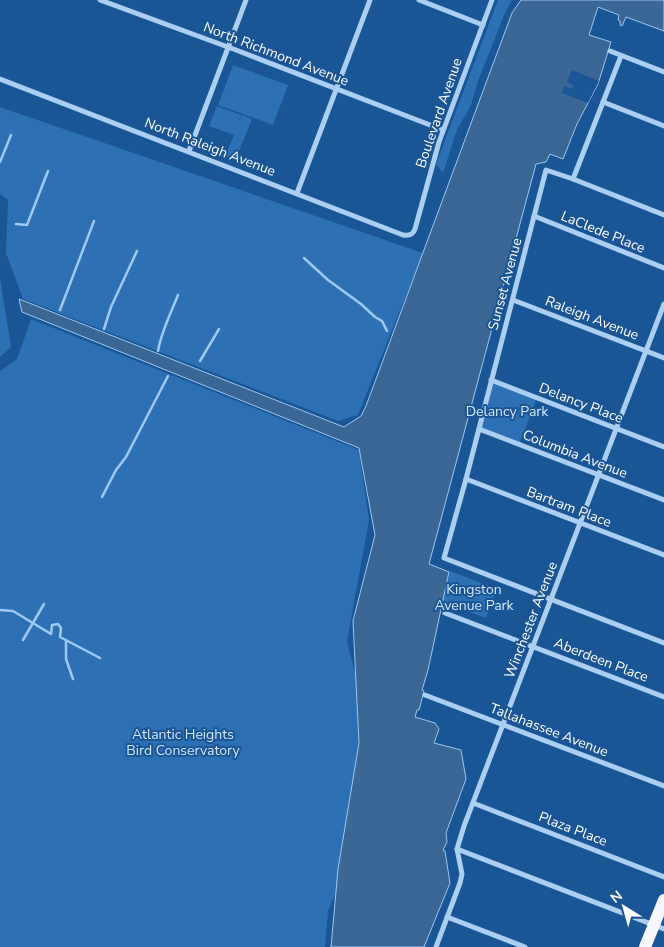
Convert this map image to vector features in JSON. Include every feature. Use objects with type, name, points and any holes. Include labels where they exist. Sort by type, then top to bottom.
[{"type":"main road","points":[[646,947],[659,927],[664,900]]},
{"type":"street","name":"North Richmond Avenue","points":[[100,0],[443,130]]},
{"type":"street","points":[[189,151],[246,0]]},
{"type":"street","points":[[297,193],[370,0]]},
{"type":"street","points":[[418,0],[483,25]]},
{"type":"street","name":"Boulevard Avenue","points":[[411,235],[416,226],[425,188],[443,130],[492,0]]},
{"type":"street","points":[[610,51],[664,72]]},
{"type":"street","points":[[621,56],[573,179],[664,215]]},
{"type":"street","name":"North Raleigh Avenue","points":[[0,78],[403,235],[411,235]]},
{"type":"street","points":[[603,102],[664,126]]},
{"type":"street","name":"Sunset Avenue","points":[[550,600],[444,558],[546,170],[573,179]]},
{"type":"street","name":"LaClede Place","points":[[534,216],[664,268]]},
{"type":"street","name":"Raleigh Avenue","points":[[513,300],[664,358]]},
{"type":"street","name":"Winchester Avenue","points":[[436,947],[461,878],[457,850],[461,834],[664,304]]},
{"type":"street","name":"Delancy Place","points":[[491,380],[664,447]]},
{"type":"street","name":"Columbia Avenue","points":[[479,429],[664,500]]},
{"type":"street","name":"Bartram Place","points":[[466,480],[664,555]]},
{"type":"street","points":[[550,600],[664,643]]},
{"type":"street","name":"Aberdeen Place","points":[[445,613],[664,697]]},
{"type":"street","name":"Tallahassee Avenue","points":[[425,695],[664,786]]},
{"type":"street","name":"Plaza Place","points":[[473,803],[664,877]]},
{"type":"street","points":[[457,850],[659,927]]},
{"type":"street","points":[[447,917],[525,947]]},
{"type":"green space","points":[[498,0],[512,0],[478,81],[471,105],[457,130],[443,173],[436,164]]},
{"type":"green space","points":[[233,65],[288,85],[273,125],[218,105]]},
{"type":"green space","points":[[217,106],[241,115],[239,121],[242,115],[252,119],[235,161],[225,157],[234,135],[209,126]]},
{"type":"green space","points":[[0,107],[423,253],[358,415],[338,421],[23,299],[6,253],[8,200],[0,194]]},
{"type":"green space","points":[[0,278],[11,347],[0,357]]},
{"type":"green space","name":"Atlantic Heights Bird Conservatory","points":[[31,319],[359,450],[369,520],[347,641],[368,727],[361,834],[328,911],[325,947],[0,947],[0,371],[17,359]]},
{"type":"green space","name":"Delancy Park","points":[[491,380],[537,398],[519,445],[479,429]]},
{"type":"green space","name":"Kingston Avenue Park","points":[[450,571],[497,589],[486,618],[443,602]]},
{"type":"shaded area","points":[[521,0],[664,0],[664,31],[626,17],[622,26],[618,20],[619,15],[598,7],[589,35],[611,42],[598,84],[577,124],[563,159],[550,154],[546,162],[536,164],[429,564],[449,572],[422,690],[424,691],[415,717],[435,723],[439,729],[434,743],[461,750],[466,779],[446,833],[447,842],[443,850],[445,851],[450,883],[424,947],[331,947],[338,869],[359,743],[353,621],[375,535],[359,448],[22,312],[19,299],[344,427],[361,416],[366,406],[512,13]]},
{"type":"pier","points":[[572,70],[599,81],[588,103],[562,93],[564,86],[572,89],[573,85],[567,82]]},
{"type":"waterway","points":[[0,162],[11,135]]},
{"type":"waterway","points":[[16,224],[27,225],[48,171]]},
{"type":"waterway","points":[[60,310],[94,221]]},
{"type":"waterway","points":[[104,329],[111,307],[137,251]]},
{"type":"waterway","points":[[304,258],[328,280],[382,321],[387,331]]},
{"type":"waterway","points":[[158,351],[178,295]]},
{"type":"waterway","points":[[200,361],[219,329]]},
{"type":"waterway","points":[[102,497],[116,470],[126,457],[168,376]]},
{"type":"waterway","points":[[23,640],[44,604]]},
{"type":"waterway","points":[[0,610],[13,611],[51,634],[52,625],[58,624],[61,628],[60,637],[100,658]]},
{"type":"waterway","points":[[66,640],[66,659],[73,679]]}]
